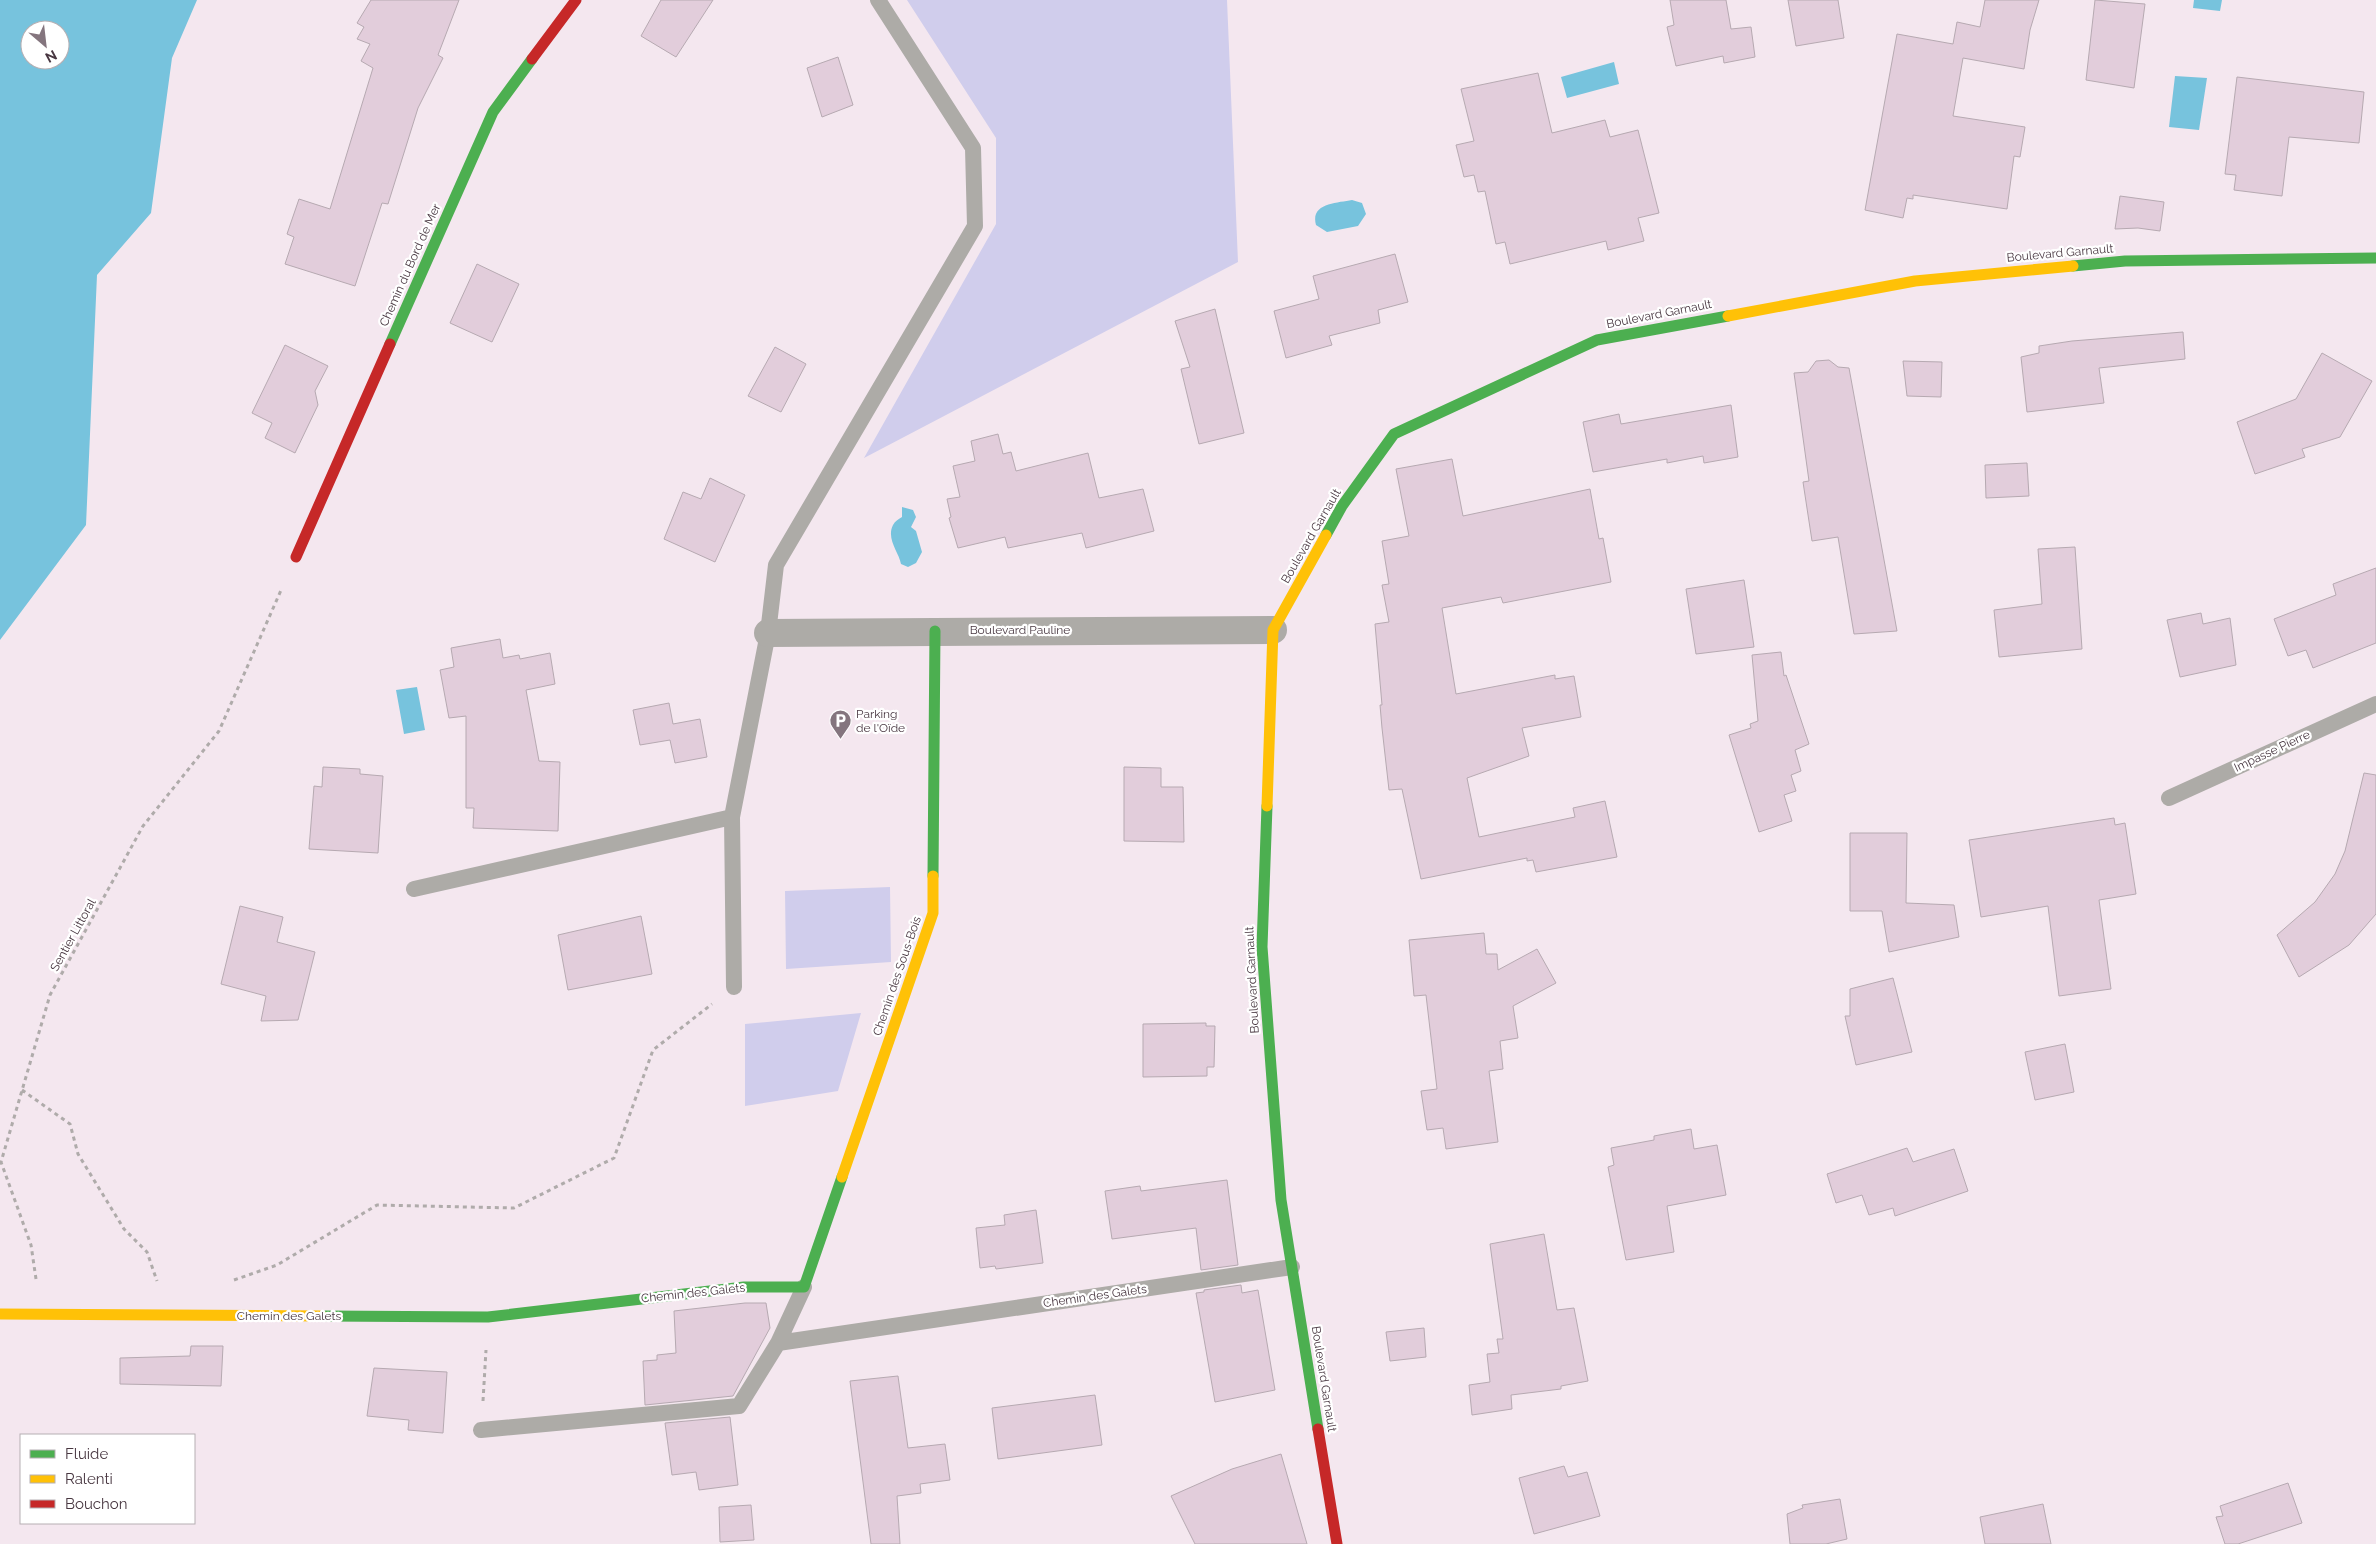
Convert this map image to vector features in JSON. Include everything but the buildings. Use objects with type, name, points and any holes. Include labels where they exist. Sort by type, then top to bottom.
[{"type":"street","name":"Chemin du Bord de Mer","points":[[296,557],[493,112],[576,0]]},
{"type":"street","name":"Boulevard Garnault","points":[[1337,1544],[1281,1200],[1262,947],[1273,630],[1342,506],[1394,434],[1597,340],[1915,281],[2125,261],[2376,258]]},
{"type":"street","name":"Boulevard Pauline","points":[[768,633],[1273,630]]},
{"type":"street","name":"Chemin des Sous-Bois","points":[[804,1287],[933,913],[935,631]]},
{"type":"street","name":"Chemin des Galets","points":[[0,1314],[488,1317],[744,1287],[804,1287]]},
{"type":"lane","points":[[734,987],[732,817],[768,633],[776,565],[975,226],[973,148],[878,0]]},
{"type":"lane","name":"Impasse Pierre","points":[[2169,798],[2376,704]]},
{"type":"lane","points":[[414,889],[732,817]]},
{"type":"lane","name":"Chemin des Galets","points":[[778,1343],[1292,1267]]},
{"type":"lane","points":[[481,1430],[739,1406],[778,1343],[804,1287]]},
{"type":"path","name":"Sentier Littoral","points":[[42,1314],[31,1245],[1,1162],[50,995],[142,826],[219,731],[296,557]]},
{"type":"path","points":[[232,1280],[277,1265],[377,1205],[514,1208],[614,1158],[653,1050],[734,987]]},
{"type":"path","points":[[22,1090],[70,1124],[78,1154],[109,1208],[124,1229],[148,1252],[157,1279],[167,1280]]},
{"type":"path","points":[[481,1430],[488,1317]]},
{"type":"shaded area","points":[[907,0],[1227,0],[1238,262],[864,458],[996,224],[996,138]]},
{"type":"shaded area","points":[[890,887],[891,962],[786,969],[785,891]]},
{"type":"shaded area","points":[[861,1013],[838,1091],[745,1106],[745,1024]]},
{"type":"water","points":[[0,0],[197,0],[172,58],[151,213],[97,275],[86,525],[0,640]]},
{"type":"water","points":[[2194,0],[2222,0],[2220,11],[2193,8]]},
{"type":"water","points":[[1614,62],[1619,84],[1567,98],[1561,77]]},
{"type":"water","points":[[2175,76],[2207,78],[2199,130],[2169,127]]},
{"type":"water","points":[[1352,200],[1362,203],[1366,214],[1358,226],[1327,232],[1316,225],[1315,218],[1321,208],[1332,203]]},
{"type":"water","points":[[902,507],[913,510],[916,517],[911,527],[916,531],[922,552],[916,563],[908,567],[901,564],[891,535],[894,524],[902,517]]},
{"type":"water","points":[[417,687],[425,730],[404,734],[396,690]]},
{"type":"traffic: fast","points":[[390,344],[493,112],[532,59]]},
{"type":"traffic: fast","points":[[2073,266],[2125,261],[2376,258]]},
{"type":"traffic: fast","points":[[1326,535],[1342,506],[1394,434],[1597,340],[1728,316]]},
{"type":"traffic: fast","points":[[933,876],[935,631]]},
{"type":"traffic: fast","points":[[1267,806],[1262,947],[1281,1200],[1318,1429]]},
{"type":"traffic: fast","points":[[322,1316],[488,1317],[744,1287],[804,1287],[842,1177]]},
{"type":"traffic: slow","points":[[1728,316],[1915,281],[2073,266]]},
{"type":"traffic: slow","points":[[1267,806],[1273,630],[1326,535]]},
{"type":"traffic: slow","points":[[842,1177],[933,913],[933,876]]},
{"type":"traffic: slow","points":[[0,1314],[322,1316]]},
{"type":"traffic: jam","points":[[532,59],[576,0]]},
{"type":"traffic: jam","points":[[296,557],[390,344]]},
{"type":"traffic: jam","points":[[1318,1429],[1337,1544]]},
{"type":"place","name":"Parking de l'Oïde","points":[[840,740]]}]
